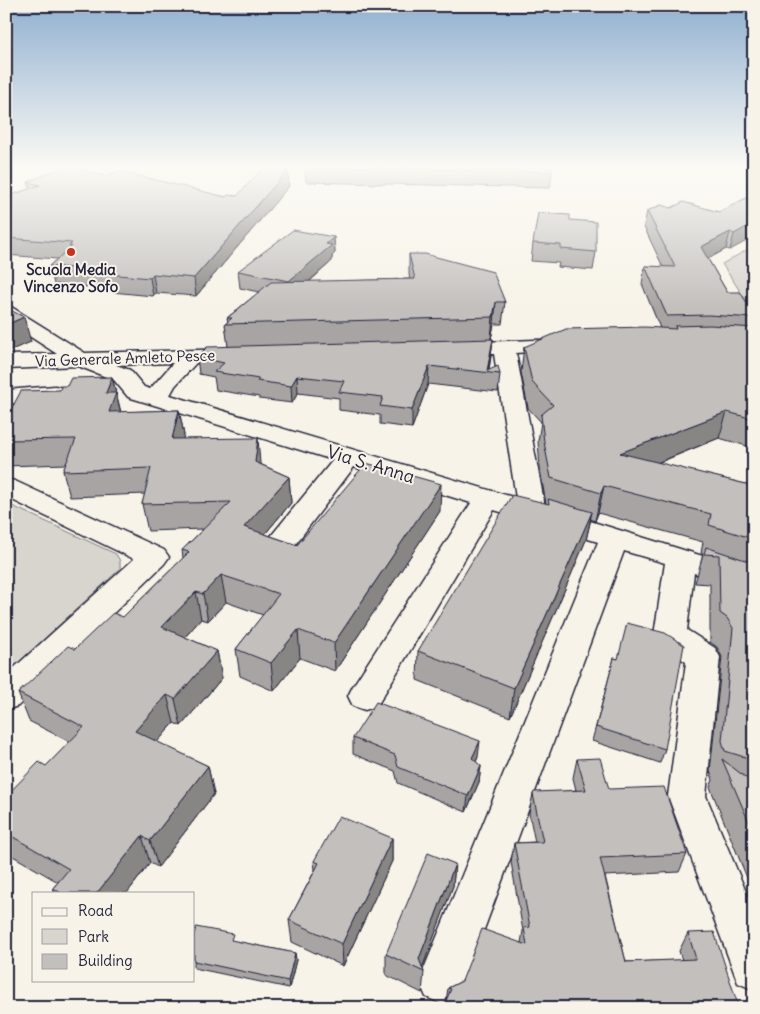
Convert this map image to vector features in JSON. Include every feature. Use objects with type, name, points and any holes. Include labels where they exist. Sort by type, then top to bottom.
[{"type":"street","points":[[6,312],[81,360]]},
{"type":"street","points":[[430,349],[584,345]]},
{"type":"street","points":[[504,347],[532,513]]},
{"type":"street","name":"Via Generale Amleto Pesce","points":[[6,362],[250,355]]},
{"type":"street","points":[[108,393],[147,395],[160,388],[185,366],[190,356]]},
{"type":"street","name":"Via S. Anna","points":[[81,360],[122,376],[147,395],[681,558],[754,583]]},
{"type":"street","points":[[6,397],[72,393]]},
{"type":"street","points":[[281,543],[348,457]]},
{"type":"street","points":[[6,487],[154,557],[6,696]]},
{"type":"street","points":[[365,696],[487,499]]},
{"type":"street","points":[[442,981],[614,538]]},
{"type":"street","points":[[681,558],[670,635],[704,658],[687,796],[754,967]]},
{"type":"green space","points":[[754,246],[754,312],[722,264]]},
{"type":"green space","points":[[6,503],[116,554],[120,561],[120,569],[6,674]]},
{"type":"building","points":[[6,214],[249,214],[194,278],[153,274],[150,278],[108,274],[111,271],[49,266],[72,246],[69,246],[72,243],[6,238]]},
{"type":"building","points":[[538,214],[570,215],[570,220],[596,222],[596,252],[561,249],[561,245],[533,243]]},
{"type":"building","points":[[649,214],[754,214],[754,223],[734,234],[730,232],[701,247],[727,292],[740,292],[754,314],[754,318],[709,315],[667,316],[645,266],[675,267]]},
{"type":"building","points":[[293,230],[334,237],[326,244],[332,245],[289,281],[238,271]]},
{"type":"building","points":[[409,254],[425,254],[493,272],[505,302],[496,302],[493,317],[225,324],[232,318],[227,318],[271,282],[415,279]]},
{"type":"building","points":[[6,308],[24,317],[6,325]]},
{"type":"building","points":[[710,325],[754,328],[754,419],[727,412],[620,453],[754,486],[754,539],[709,525],[711,514],[604,486],[601,493],[551,478],[541,415],[553,405],[532,382],[524,347],[566,329],[645,327],[676,329],[675,326]]},
{"type":"building","points":[[493,339],[487,371],[498,366],[500,374],[429,366],[412,410],[380,406],[383,397],[339,392],[344,381],[297,376],[291,386],[257,381],[259,379],[214,372],[224,363],[197,357],[207,347]]},
{"type":"building","points":[[112,377],[106,393],[116,393],[109,412],[179,410],[172,439],[258,438],[255,462],[289,477],[244,527],[297,545],[366,463],[441,484],[334,643],[298,630],[271,663],[236,649],[279,594],[221,575],[203,594],[196,592],[162,627],[217,651],[175,699],[167,695],[135,731],[208,766],[150,841],[142,836],[98,892],[59,892],[53,888],[69,869],[6,833],[6,796],[39,762],[46,766],[84,727],[18,693],[68,646],[75,649],[113,613],[123,617],[189,552],[182,550],[231,502],[142,504],[151,468],[63,471],[76,439],[6,440],[6,419],[21,391],[60,390],[61,386],[67,386],[71,378]]},
{"type":"building","points":[[512,495],[549,504],[548,499],[592,512],[514,688],[418,651]]},
{"type":"building","points":[[706,547],[754,563],[754,760],[725,751],[722,741],[733,628],[727,618],[720,613],[719,555],[704,554]]},
{"type":"building","points":[[627,623],[665,633],[684,645],[665,749],[596,727],[614,658],[618,659]]},
{"type":"building","points":[[376,702],[480,741],[472,758],[481,766],[468,796],[398,767],[395,755],[353,738]]},
{"type":"building","points":[[600,758],[609,789],[664,787],[687,854],[600,858],[626,962],[696,959],[688,933],[714,932],[739,1008],[446,1008],[445,1003],[451,989],[448,988],[462,981],[482,929],[527,945],[524,928],[530,927],[514,843],[543,842],[534,792],[586,790],[577,759]]},
{"type":"building","points":[[722,759],[754,784],[754,834]]},
{"type":"building","points":[[339,816],[392,838],[342,944],[289,920],[319,863],[314,861]]},
{"type":"building","points":[[428,853],[455,864],[419,959],[424,972],[386,954]]},
{"type":"building","points":[[196,927],[233,934],[231,940],[295,953],[288,981],[195,961]]},
{"type":"place","name":"Scuola Media Vincenzo Sofo","points":[[71,252]]}]
